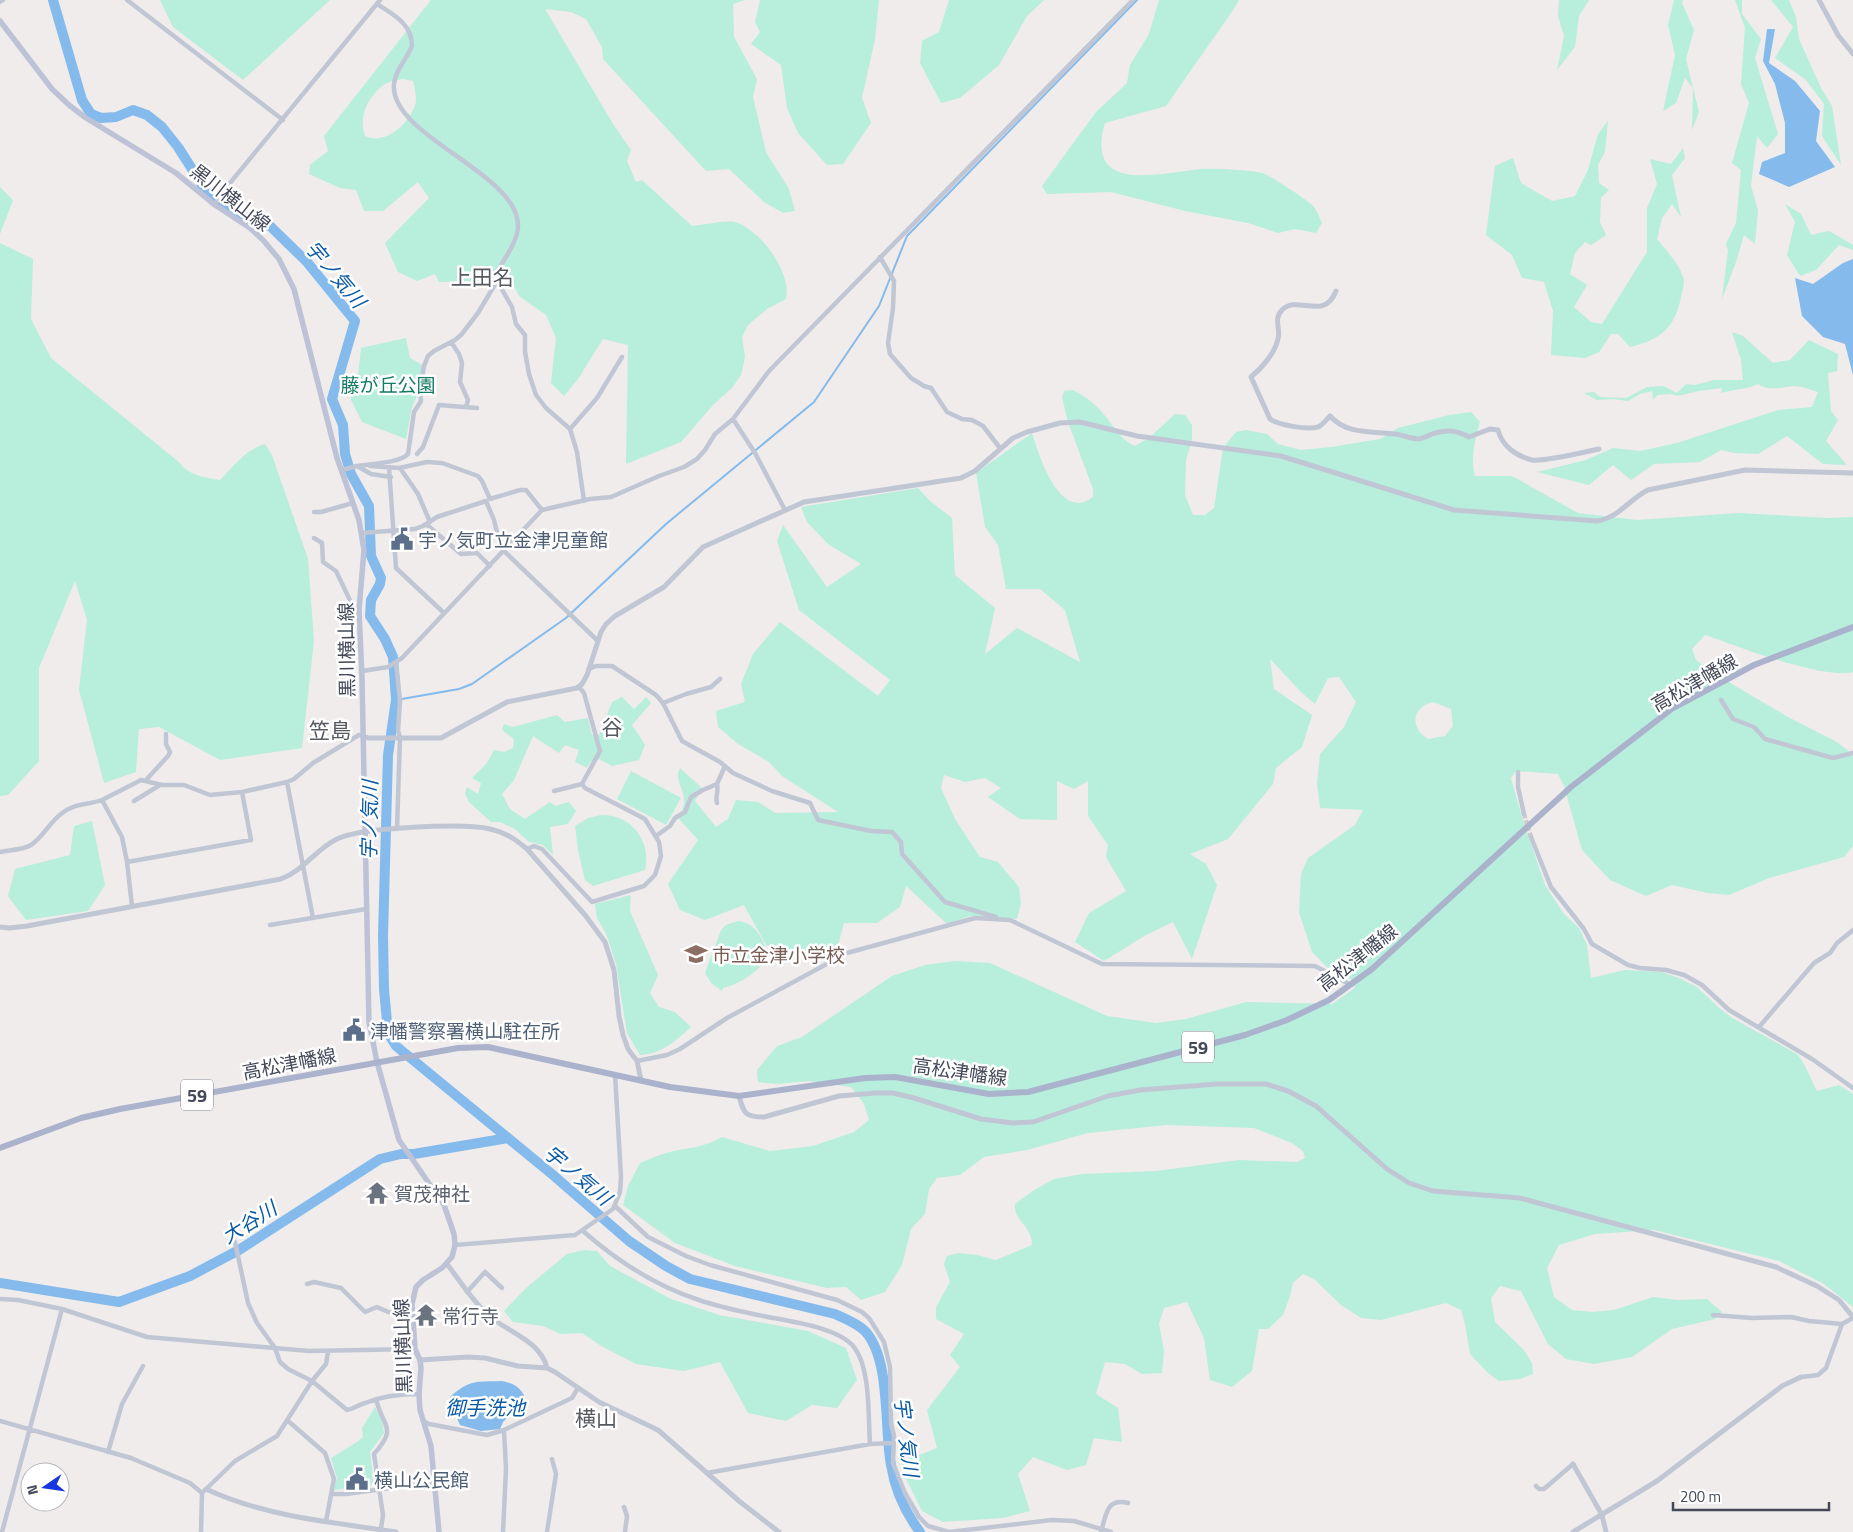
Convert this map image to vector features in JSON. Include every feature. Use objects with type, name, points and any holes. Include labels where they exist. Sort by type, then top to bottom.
[{"type":"main road","name":"黒川横山線","points":[[0,21],[52,89],[69,104],[86,118],[176,173],[215,204],[250,228],[280,259],[294,289],[353,504],[367,533],[359,614],[362,671],[369,1022],[377,1062],[398,1140],[444,1206],[452,1225],[455,1245]]},
{"type":"main road","name":"高松津幡線","points":[[0,1148],[82,1118],[120,1109],[458,1048],[488,1047],[670,1087],[740,1096],[865,1078],[896,1076],[989,1094],[1028,1092],[1245,1035],[1287,1020],[1328,1000],[1351,985],[1424,923],[1571,787],[1673,708],[1754,665],[1853,627]]},
{"type":"main road","points":[[447,1264],[452,1256],[455,1245]]},
{"type":"main road","name":"黒川横山線","points":[[439,1532],[431,1446],[420,1410],[421,1368],[415,1349],[412,1310],[413,1295],[416,1287],[447,1264]]},
{"type":"street","points":[[128,0],[283,120]]},
{"type":"street","points":[[362,671],[388,667],[396,662],[542,510],[584,500],[611,497],[684,467],[697,459],[715,434],[733,419],[769,371],[1133,0]]},
{"type":"street","points":[[1819,0],[1838,35],[1853,54]]},
{"type":"street","points":[[215,204],[221,194],[379,2],[400,19],[410,33],[412,46],[394,82],[396,99],[403,112],[426,134],[484,176],[509,202],[514,211],[518,225],[516,238],[496,274],[497,281],[512,307],[516,324],[525,335],[525,352],[536,395],[546,408],[570,429],[577,452],[584,500]]},
{"type":"street","points":[[880,257],[894,281],[893,308],[888,343],[890,354],[911,378],[930,388],[947,412],[962,419],[972,420],[983,426],[1000,448]]},
{"type":"street","points":[[408,454],[414,412],[421,401],[420,389],[424,366],[428,356],[461,334],[478,313],[497,281]]},
{"type":"street","points":[[1336,291],[1333,300],[1322,306],[1289,305],[1282,310],[1277,319],[1279,338],[1268,358],[1251,377],[1270,419],[1276,423],[1300,428],[1318,427],[1330,416],[1340,426],[1352,431],[1372,431],[1419,439],[1441,431],[1450,430],[1469,437],[1490,429],[1498,430],[1500,438],[1512,452],[1533,460],[1599,450]]},
{"type":"street","points":[[451,342],[459,354],[462,363],[460,382],[468,400],[466,407]]},
{"type":"street","points":[[570,429],[597,398],[622,357]]},
{"type":"street","points":[[343,470],[405,457],[408,454],[416,454],[423,447],[439,405],[477,408]]},
{"type":"street","points":[[733,419],[754,452],[785,510]]},
{"type":"street","points":[[0,852],[30,846],[61,814],[82,803],[102,800],[141,780],[160,785],[184,786],[210,795],[242,792],[287,782],[320,758],[359,735],[368,738],[441,738],[507,702],[523,697],[570,690],[579,686],[585,680],[603,628],[610,620],[664,587],[704,547],[804,502],[961,478],[975,470],[1013,438],[1060,423],[1080,422],[1137,436],[1281,456],[1454,510],[1597,521],[1607,520],[1648,490],[1746,470],[1853,473]]},
{"type":"street","points":[[416,454],[420,463]]},
{"type":"street","points":[[363,465],[400,468],[420,463],[442,463],[478,476],[490,500],[520,490],[526,490],[542,510]]},
{"type":"street","points":[[354,467],[371,474],[391,477]]},
{"type":"street","points":[[389,468],[396,568],[444,614]]},
{"type":"street","points":[[400,468],[418,494],[428,523],[461,554],[477,554],[490,566]]},
{"type":"street","points":[[367,533],[415,529],[437,517],[486,501],[494,520],[500,545],[504,551],[598,641]]},
{"type":"street","points":[[314,512],[353,504]]},
{"type":"street","points":[[314,538],[322,543],[323,562],[336,571],[356,613],[359,614]]},
{"type":"street","points":[[396,662],[400,700],[397,737],[397,829]]},
{"type":"street","points":[[589,668],[612,666],[646,688],[663,703],[682,741],[699,749],[733,773],[772,791],[810,803],[818,820],[871,831],[892,832],[901,842],[902,854],[945,902],[1002,919]]},
{"type":"street","points":[[663,703],[711,687],[720,679]]},
{"type":"street","points":[[554,791],[582,784],[600,751],[584,694],[579,686]]},
{"type":"street","points":[[1722,700],[1733,719],[1754,727],[1766,739],[1833,758],[1853,753]]},
{"type":"street","points":[[146,780],[170,752],[166,744],[166,734]]},
{"type":"street","points":[[717,803],[717,784],[725,766]]},
{"type":"street","points":[[1518,772],[1518,787],[1524,814]]},
{"type":"street","points":[[287,782],[313,918]]},
{"type":"street","points":[[527,849],[534,846],[542,849],[587,898],[594,902],[644,886],[652,880],[659,868],[661,856],[659,842],[645,819],[585,788],[582,784]]},
{"type":"street","points":[[656,836],[670,826],[675,818],[685,812],[692,797],[717,784]]},
{"type":"street","points":[[134,800],[160,785]]},
{"type":"street","points":[[128,862],[251,840],[242,792]]},
{"type":"street","points":[[102,800],[122,837],[128,862],[132,906]]},
{"type":"street","points":[[0,927],[27,926],[269,882],[292,874],[321,848],[339,838],[365,832],[404,828],[475,826],[490,829],[514,838],[527,849],[605,942],[612,962],[618,1016],[628,1049],[638,1061],[641,1080]]},
{"type":"street","points":[[1531,837],[1551,887],[1562,898],[1592,944],[1628,965],[1666,970],[1684,975],[1702,986],[1729,1010],[1812,1058],[1853,1088]]},
{"type":"street","points":[[270,925],[366,909]]},
{"type":"street","points":[[638,1061],[667,1055],[680,1049],[727,1018],[847,953],[975,918],[1010,920],[1102,964],[1315,966],[1351,985]]},
{"type":"street","points":[[1759,1027],[1814,963],[1830,953],[1853,930]]},
{"type":"street","points":[[455,1245],[575,1235],[614,1208],[620,1192],[621,1177],[615,1074]]},
{"type":"street","points":[[740,1096],[743,1109],[747,1115],[754,1117],[764,1117],[839,1096],[856,1093],[875,1093],[914,1098],[981,1119],[1013,1123],[1033,1122],[1108,1096],[1140,1090],[1218,1084],[1266,1084],[1288,1091],[1316,1106],[1387,1170],[1398,1178],[1420,1188],[1443,1193],[1520,1198],[1776,1267],[1796,1275],[1839,1300],[1853,1318],[1842,1324],[1809,1321],[1792,1317],[1752,1318],[1712,1315]]},
{"type":"street","points":[[614,1208],[648,1237],[686,1256],[710,1265],[837,1300],[862,1312],[877,1329],[884,1342],[890,1367],[892,1462],[905,1493],[919,1517],[928,1526],[949,1532],[1052,1520],[1074,1521],[1111,1532]]},
{"type":"street","points":[[585,1229],[610,1254],[657,1283],[678,1292],[736,1310],[816,1328],[838,1335],[850,1342],[861,1359],[866,1384],[870,1444]]},
{"type":"street","points":[[235,1244],[248,1303],[257,1323],[275,1348],[280,1362],[288,1369],[312,1381],[347,1410],[354,1409],[363,1403],[401,1394],[419,1394]]},
{"type":"street","points":[[447,1264],[467,1292],[498,1323],[519,1334],[540,1353],[547,1368]]},
{"type":"street","points":[[467,1292],[485,1272],[502,1288]]},
{"type":"street","points":[[308,1284],[314,1282],[342,1288],[365,1312],[377,1308],[392,1314],[404,1314],[412,1310]]},
{"type":"street","points":[[0,1299],[18,1300],[62,1309],[147,1337],[328,1352],[415,1349]]},
{"type":"street","points":[[2,1532],[62,1309]]},
{"type":"street","points":[[1573,1532],[1657,1481],[1782,1386],[1801,1377],[1818,1375],[1826,1368],[1842,1324]]},
{"type":"street","points":[[201,1532],[204,1491],[235,1461],[277,1436],[312,1381],[326,1364],[328,1352]]},
{"type":"street","points":[[420,1360],[468,1357],[485,1358],[518,1366],[547,1368],[599,1402],[658,1430],[778,1532]]},
{"type":"street","points":[[108,1452],[122,1404],[143,1366]]},
{"type":"street","points":[[423,1421],[429,1424],[487,1435],[504,1430],[572,1398],[578,1388]]},
{"type":"street","points":[[376,1400],[378,1409],[386,1421],[387,1436],[386,1440],[374,1454],[383,1515],[381,1530]]},
{"type":"street","points":[[287,1420],[325,1453],[334,1479],[326,1521]]},
{"type":"street","points":[[0,1421],[131,1458],[190,1483],[204,1491],[254,1508],[396,1532]]},
{"type":"street","points":[[503,1532],[506,1470],[504,1430]]},
{"type":"street","points":[[707,1473],[870,1444],[893,1443]]},
{"type":"street","points":[[547,1532],[556,1474],[552,1459]]},
{"type":"street","points":[[1536,1486],[1539,1489],[1544,1489],[1573,1464],[1602,1515],[1606,1532]]},
{"type":"street","points":[[332,1494],[346,1494],[434,1482]]},
{"type":"street","points":[[1101,1530],[1110,1506],[1114,1502],[1128,1503]]},
{"type":"street","points":[[624,1507],[627,1516],[625,1532]]},
{"type":"green space","points":[[160,0],[330,0],[243,80],[173,27]]},
{"type":"green space","points":[[431,0],[745,0],[733,4],[734,37],[757,79],[753,97],[766,152],[789,189],[795,211],[783,213],[764,202],[729,169],[706,171],[603,59],[602,47],[586,19],[571,12],[545,9],[613,124],[631,150],[627,161],[636,182],[642,180],[692,226],[735,222],[755,234],[764,243],[779,265],[787,289],[786,299],[767,309],[748,325],[742,337],[745,357],[741,375],[732,388],[714,404],[681,442],[626,464],[628,345],[603,339],[578,379],[564,396],[551,383],[556,338],[546,315],[519,296],[511,280],[439,282],[435,274],[417,281],[398,272],[385,243],[429,198],[418,182],[383,211],[364,211],[356,190],[340,188],[309,174],[310,165],[328,151],[324,136]],"holes":[[[403,79],[413,81],[416,102],[406,121],[387,136],[380,138],[365,136],[363,116],[371,97],[383,85]]]},
{"type":"green space","points":[[760,0],[879,0],[875,39],[862,98],[871,123],[843,164],[827,165],[798,133],[787,108],[781,65],[751,44],[760,32],[755,22]]},
{"type":"green space","points":[[949,0],[1044,0],[1027,16],[999,65],[960,98],[941,103],[920,63],[922,41],[939,32]]},
{"type":"green space","points":[[1159,0],[1239,0],[1166,106],[1105,123],[1101,146],[1105,161],[1115,170],[1130,174],[1166,174],[1201,169],[1241,170],[1262,173],[1288,188],[1313,206],[1322,223],[1316,233],[1295,229],[1278,233],[1248,223],[1185,211],[1111,192],[1047,194],[1042,186],[1096,112],[1127,83],[1130,65],[1149,34]]},
{"type":"green space","points":[[1559,0],[1589,0],[1579,16],[1575,47],[1557,70],[1564,36],[1558,16]]},
{"type":"green space","points":[[1674,0],[1683,0],[1682,3],[1694,30],[1686,59],[1699,112],[1692,130],[1693,88],[1685,78],[1676,103],[1663,111],[1675,55],[1668,25]]},
{"type":"green space","points":[[1735,0],[1742,0],[1742,14],[1761,39],[1755,58],[1778,134],[1767,148],[1757,136],[1751,186],[1758,210],[1755,244],[1744,235],[1722,299],[1728,250],[1726,244],[1736,223],[1741,170],[1732,163],[1749,103],[1741,84],[1745,28]]},
{"type":"green space","points":[[1771,0],[1789,0],[1796,17],[1799,39],[1821,88],[1832,106],[1841,165],[1822,136],[1824,104],[1806,80],[1775,58],[1793,27]]},
{"type":"green space","points":[[1608,121],[1605,152],[1598,165],[1599,183],[1609,190],[1601,198],[1600,222],[1606,235],[1591,245],[1585,242],[1575,253],[1570,274],[1587,285],[1574,307],[1591,322],[1602,324],[1647,252],[1647,208],[1657,184],[1650,159],[1671,164],[1683,148],[1685,158],[1672,175],[1681,217],[1672,204],[1662,218],[1657,239],[1673,259],[1683,276],[1684,283],[1681,297],[1675,317],[1670,325],[1650,341],[1630,347],[1618,334],[1611,334],[1599,352],[1585,358],[1551,355],[1553,311],[1544,282],[1522,278],[1512,255],[1486,235],[1495,166],[1513,158],[1521,183],[1552,201],[1575,196],[1588,170],[1598,134]]},
{"type":"green space","points":[[0,187],[13,200],[0,234]]},
{"type":"green space","points":[[1785,204],[1801,214],[1811,235],[1829,231],[1853,245],[1853,250],[1839,245],[1816,270],[1800,276],[1787,255],[1795,222]]},
{"type":"green space","points":[[0,243],[33,259],[31,319],[51,358],[183,467],[198,475],[220,480],[241,459],[258,447],[265,444],[272,455],[308,559],[314,641],[302,748],[220,760],[159,727],[139,729],[136,772],[104,783],[79,690],[87,620],[75,581],[39,668],[39,761],[8,795],[0,796]]},
{"type":"green space","points":[[1732,332],[1743,336],[1773,363],[1790,360],[1809,340],[1838,354],[1837,371],[1828,373],[1831,411],[1838,420],[1826,441],[1847,465],[1823,464],[1787,436],[1758,454],[1734,453],[1721,450],[1700,462],[1654,464],[1631,480],[1613,465],[1589,485],[1537,472],[1586,460],[1613,448],[1640,451],[1677,443],[1778,410],[1812,407],[1818,392],[1797,386],[1767,388],[1758,384],[1721,393],[1722,388],[1678,396],[1671,394],[1658,395],[1653,399],[1652,391],[1640,394],[1628,401],[1613,399],[1597,400],[1584,393],[1594,392],[1600,397],[1626,398],[1647,387],[1663,386],[1677,393],[1686,384],[1695,385],[1714,380],[1743,380],[1741,360]]},
{"type":"green space","name":"藤が丘公園","points":[[406,338],[410,358],[424,366],[418,394],[412,407],[406,439],[362,422],[351,400],[349,389],[357,385],[361,348]]},
{"type":"green space","points":[[1073,390],[1090,400],[1124,439],[1135,446],[1149,438],[1175,414],[1185,415],[1192,425],[1192,441],[1186,460],[1185,495],[1193,515],[1205,515],[1214,508],[1223,448],[1236,432],[1246,430],[1267,434],[1278,444],[1301,450],[1380,439],[1398,428],[1449,415],[1471,412],[1480,422],[1473,456],[1475,476],[1512,476],[1578,513],[1637,520],[1738,513],[1829,518],[1853,517],[1853,672],[1839,673],[1801,667],[1705,635],[1692,649],[1696,660],[1715,674],[1788,717],[1835,741],[1853,754],[1853,846],[1844,857],[1769,878],[1729,895],[1708,893],[1672,885],[1646,896],[1610,880],[1582,850],[1564,786],[1558,774],[1516,771],[1511,778],[1545,885],[1564,914],[1579,928],[1587,945],[1591,978],[1625,970],[1662,972],[1681,979],[1697,987],[1732,1018],[1797,1054],[1817,1091],[1839,1085],[1853,1094],[1853,1307],[1824,1284],[1779,1261],[1654,1230],[1595,1234],[1559,1245],[1547,1268],[1554,1297],[1572,1310],[1592,1312],[1614,1310],[1653,1297],[1678,1300],[1707,1299],[1722,1312],[1715,1319],[1672,1329],[1632,1357],[1594,1364],[1566,1359],[1548,1344],[1521,1291],[1500,1286],[1491,1298],[1495,1322],[1523,1349],[1532,1363],[1533,1374],[1520,1379],[1499,1381],[1488,1373],[1470,1354],[1461,1310],[1446,1303],[1381,1320],[1361,1318],[1341,1305],[1314,1279],[1303,1274],[1293,1283],[1283,1315],[1268,1329],[1259,1329],[1252,1371],[1232,1387],[1210,1380],[1204,1338],[1187,1302],[1164,1308],[1159,1324],[1164,1351],[1162,1373],[1142,1374],[1125,1364],[1105,1362],[1096,1394],[1118,1408],[1122,1442],[1094,1438],[1086,1465],[1067,1470],[1033,1457],[1018,1474],[1030,1511],[1003,1518],[943,1522],[922,1511],[904,1475],[901,1462],[937,1448],[927,1410],[960,1367],[950,1355],[964,1334],[936,1319],[936,1307],[950,1282],[944,1264],[947,1256],[958,1253],[996,1260],[1032,1245],[1029,1233],[1017,1215],[1015,1204],[1034,1190],[1054,1179],[1082,1174],[1156,1171],[1239,1160],[1297,1162],[1305,1158],[1303,1151],[1292,1143],[1254,1128],[1167,1125],[1088,1133],[1027,1150],[984,1157],[960,1175],[937,1178],[929,1189],[925,1214],[911,1229],[902,1265],[885,1292],[861,1300],[846,1287],[827,1288],[735,1266],[675,1243],[623,1205],[628,1186],[640,1163],[666,1153],[701,1146],[722,1137],[770,1151],[813,1146],[854,1132],[869,1120],[864,1104],[851,1087],[809,1081],[776,1084],[758,1082],[757,1070],[777,1046],[802,1037],[892,976],[925,965],[955,961],[990,963],[1107,1016],[1156,1023],[1186,1019],[1246,1002],[1332,1004],[1355,988],[1350,978],[1327,967],[1312,952],[1299,912],[1301,874],[1308,858],[1355,825],[1363,810],[1320,808],[1317,784],[1320,754],[1344,727],[1356,702],[1339,677],[1328,678],[1315,704],[1270,659],[1274,689],[1312,715],[1302,747],[1276,768],[1273,784],[1228,839],[1190,854],[1206,864],[1217,885],[1192,959],[1173,922],[1146,935],[1104,961],[1075,942],[1089,913],[1126,891],[1106,857],[1108,845],[1088,816],[1088,781],[1074,789],[1057,781],[1057,820],[1020,819],[988,797],[1001,788],[985,778],[965,782],[944,775],[941,788],[955,819],[980,857],[998,862],[1019,887],[1021,903],[1017,919],[970,916],[947,924],[906,886],[900,907],[877,923],[844,923],[837,949],[793,959],[766,945],[744,905],[705,920],[680,910],[668,884],[698,840],[679,819],[684,801],[678,780],[680,768],[702,788],[695,801],[716,827],[728,819],[736,800],[758,802],[775,813],[838,812],[782,776],[769,762],[738,744],[718,727],[716,711],[745,702],[741,684],[753,654],[780,622],[878,696],[890,680],[799,610],[777,541],[783,525],[827,587],[861,564],[828,544],[807,522],[801,507],[918,488],[930,501],[952,518],[955,575],[995,608],[985,654],[1017,628],[1080,662],[1065,610],[1040,589],[1006,589],[998,545],[985,527],[976,473],[1032,433],[1046,470],[1061,494],[1071,501],[1081,503],[1093,497],[1093,489],[1068,422],[1062,397],[1064,391]],"holes":[[[1433,702],[1451,709],[1453,726],[1445,736],[1428,739],[1416,726],[1417,712],[1428,704]]]},
{"type":"green space","points":[[622,697],[634,709],[646,697],[651,703],[632,725],[645,745],[639,760],[612,766],[599,759],[590,762],[587,768],[575,762],[579,750],[565,745],[559,753],[533,736],[514,780],[502,794],[510,809],[525,819],[550,802],[555,806],[569,802],[576,811],[568,824],[550,827],[553,855],[543,845],[529,842],[515,829],[500,822],[491,822],[469,802],[465,794],[467,787],[478,794],[481,783],[472,778],[487,763],[494,750],[504,752],[513,748],[514,739],[502,730],[504,724],[513,727],[557,715],[565,722],[588,718],[592,735],[599,735],[612,702]]},
{"type":"green space","points":[[631,771],[681,798],[666,825],[617,799]]},
{"type":"green space","points":[[601,815],[622,819],[637,831],[645,849],[645,870],[593,886],[585,880],[575,826],[588,818]]},
{"type":"green space","points":[[92,821],[105,885],[88,911],[26,920],[8,896],[15,869],[70,855],[74,826]]},
{"type":"green space","points":[[631,895],[630,911],[658,975],[650,993],[659,1007],[675,1012],[691,1027],[674,1042],[662,1049],[640,1055],[627,1033],[616,964],[607,936],[597,918],[595,904]]},
{"type":"green space","points":[[738,921],[754,928],[764,944],[767,956],[754,972],[736,984],[723,988],[722,991],[711,983],[705,973],[721,930],[726,925]]},
{"type":"green space","points":[[584,1250],[597,1251],[610,1266],[671,1299],[719,1315],[808,1331],[846,1348],[857,1380],[837,1408],[812,1405],[786,1421],[748,1413],[720,1362],[684,1371],[636,1364],[603,1347],[582,1333],[560,1334],[543,1326],[513,1322],[504,1311],[525,1289],[567,1254]]},
{"type":"green space","points":[[375,1407],[382,1419],[384,1433],[370,1452],[374,1484],[334,1490],[337,1478],[331,1458],[363,1437],[362,1428]]},
{"type":"water","points":[[1767,29],[1775,29],[1769,63],[1795,81],[1820,111],[1816,141],[1835,167],[1789,187],[1759,174],[1762,162],[1785,153],[1785,123],[1775,84],[1763,61]]},
{"type":"water","points":[[1853,259],[1853,375],[1845,344],[1823,337],[1802,316],[1795,278],[1813,284],[1843,263]]},
{"type":"water","name":"御手洗池","points":[[502,1381],[517,1387],[526,1399],[503,1422],[500,1429],[481,1431],[460,1425],[450,1397],[469,1384]]},
{"type":"waterway","name":"宇ノ気川","points":[[53,0],[82,100],[91,114],[101,118],[116,117],[133,110],[147,115],[162,127],[178,147],[206,191],[255,222],[270,226],[307,262],[355,321],[332,399],[343,425],[345,454],[351,474],[369,506],[371,556],[381,578],[380,584],[371,600],[370,616],[385,639],[393,657],[396,700],[388,755],[383,936],[384,989],[388,1033],[396,1046],[553,1175],[629,1241],[666,1266],[690,1279],[835,1314],[862,1328],[873,1343],[883,1376],[889,1450],[895,1483],[905,1509],[920,1532]]},
{"type":"waterway","points":[[396,700],[459,689],[472,684],[566,618],[666,524],[814,402],[879,306],[907,236],[1137,0]]},
{"type":"waterway","name":"大谷川","points":[[0,1283],[119,1302],[190,1276],[239,1250],[380,1159],[401,1154],[414,1154],[508,1138]]},
{"type":"tunnel","points":[[1524,814],[1531,837]]},
{"type":"place","name":"宇ノ気町立金津児童館","points":[[402,539]]},
{"type":"place","name":"市立金津小学校","points":[[696,954]]},
{"type":"place","name":"津幡警察署横山駐在所","points":[[354,1030]]},
{"type":"place","name":"賀茂神社","points":[[377,1193]]},
{"type":"place","name":"常行寺","points":[[426,1315]]},
{"type":"place","name":"横山公民館","points":[[357,1479]]},
{"type":"district","name":"上田名","points":[[482,277]]},
{"type":"district","name":"谷","points":[[612,727]]},
{"type":"district","name":"笠島","points":[[330,730]]},
{"type":"district","name":"横山","points":[[596,1418]]}]
